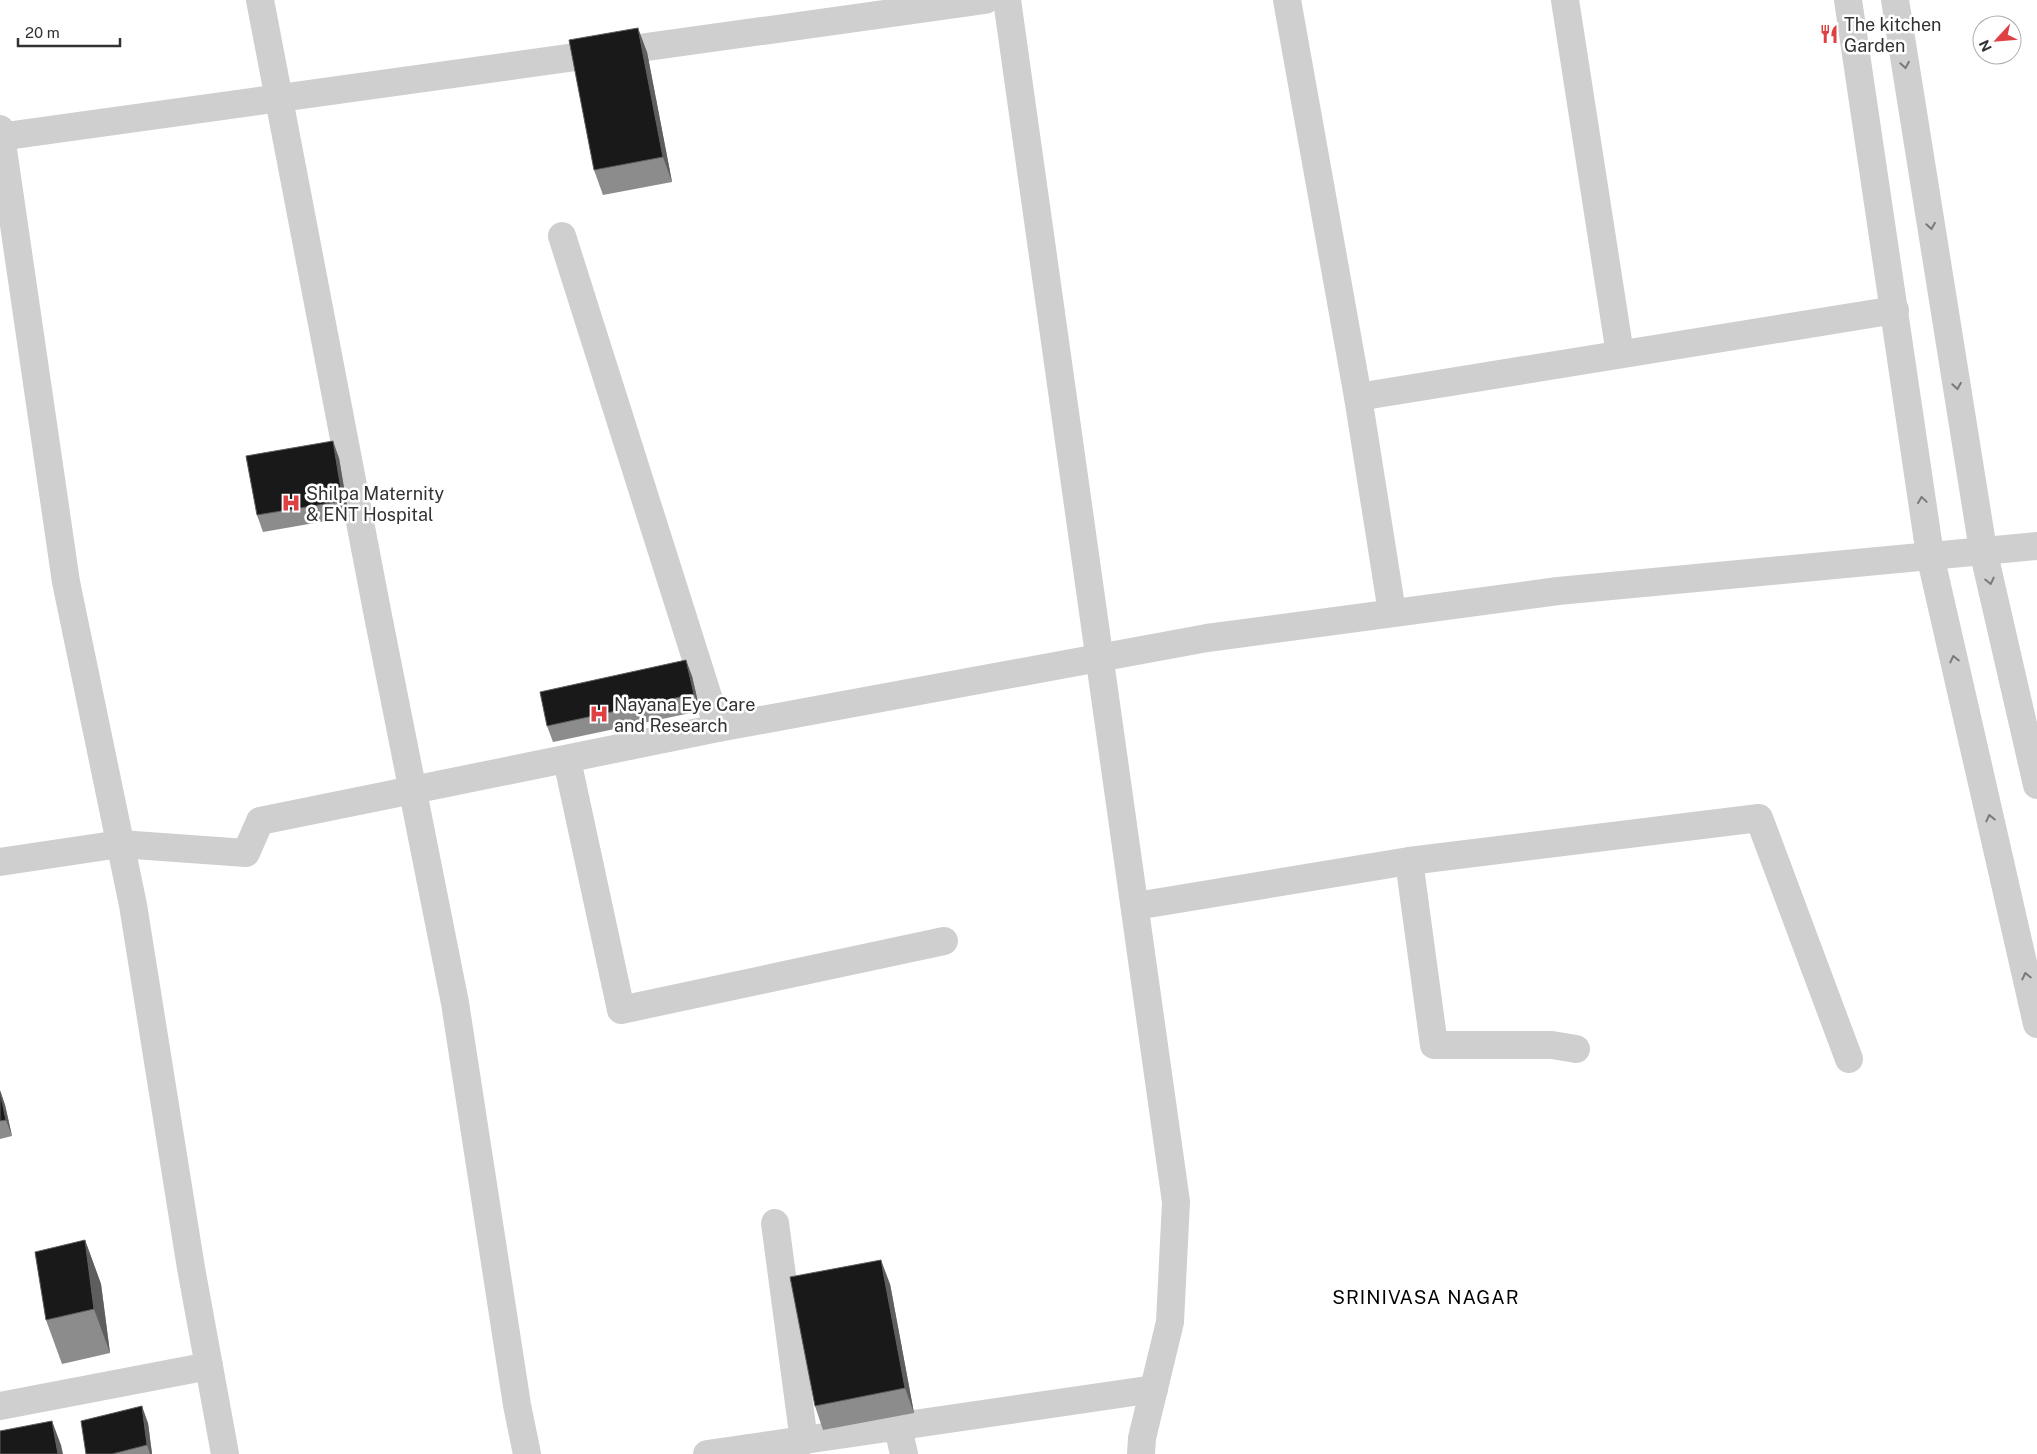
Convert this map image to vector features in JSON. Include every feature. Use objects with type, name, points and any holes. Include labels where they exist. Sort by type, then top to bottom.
[{"type":"street","points":[[260,0],[455,1003],[517,1405],[527,1454]]},
{"type":"street","points":[[225,1454],[133,905],[66,582],[0,134],[279,98],[985,0]]},
{"type":"street","points":[[1007,0],[1136,906],[1176,1202],[1170,1322],[1142,1438],[1141,1454]]},
{"type":"street","points":[[1287,0],[1358,397],[1392,612]]},
{"type":"street","points":[[1564,0],[1620,354]]},
{"type":"street","points":[[1848,0],[1930,555],[2037,1024]]},
{"type":"street","points":[[1895,0],[1983,550],[2037,785]]},
{"type":"street","points":[[562,236],[718,728]]},
{"type":"street","points":[[1358,397],[1895,310]]},
{"type":"street","points":[[0,862],[120,844],[246,853],[260,821],[718,728],[1207,638],[1558,591],[2037,546]]},
{"type":"street","points":[[567,760],[621,1010],[944,942]]},
{"type":"street","points":[[1136,906],[1409,861],[1759,818],[1849,1059]]},
{"type":"street","points":[[1409,861],[1434,1045],[1552,1045],[1576,1049]]},
{"type":"street","points":[[775,1223],[804,1441]]},
{"type":"street","points":[[0,1406],[209,1366]]},
{"type":"street","points":[[706,1454],[750,1451],[804,1441],[1154,1389]]},
{"type":"street","points":[[898,1428],[904,1454]]},
{"type":"building","points":[[638,28],[663,157],[594,170],[569,40]]},
{"type":"building","points":[[333,441],[343,501],[257,515],[246,456]]},
{"type":"building","points":[[686,660],[694,694],[547,726],[540,692]]},
{"type":"building","points":[[0,1092],[6,1120],[0,1121]]},
{"type":"building","points":[[85,1240],[94,1309],[46,1320],[35,1252]]},
{"type":"building","points":[[881,1260],[905,1388],[815,1406],[790,1277]]},
{"type":"building","points":[[142,1406],[147,1445],[112,1454],[86,1454],[81,1421]]},
{"type":"building","points":[[52,1421],[58,1454],[0,1454],[0,1431]]},
{"type":"place","name":"The kitchen Garden","points":[[1829,34]]},
{"type":"place","name":"Shilpa Maternity & ENT Hospital","points":[[291,503]]},
{"type":"place","name":"Nayana Eye Care and Research","points":[[599,714]]},
{"type":"district","name":"SRINIVASA NAGAR","points":[[1426,1297]]}]
